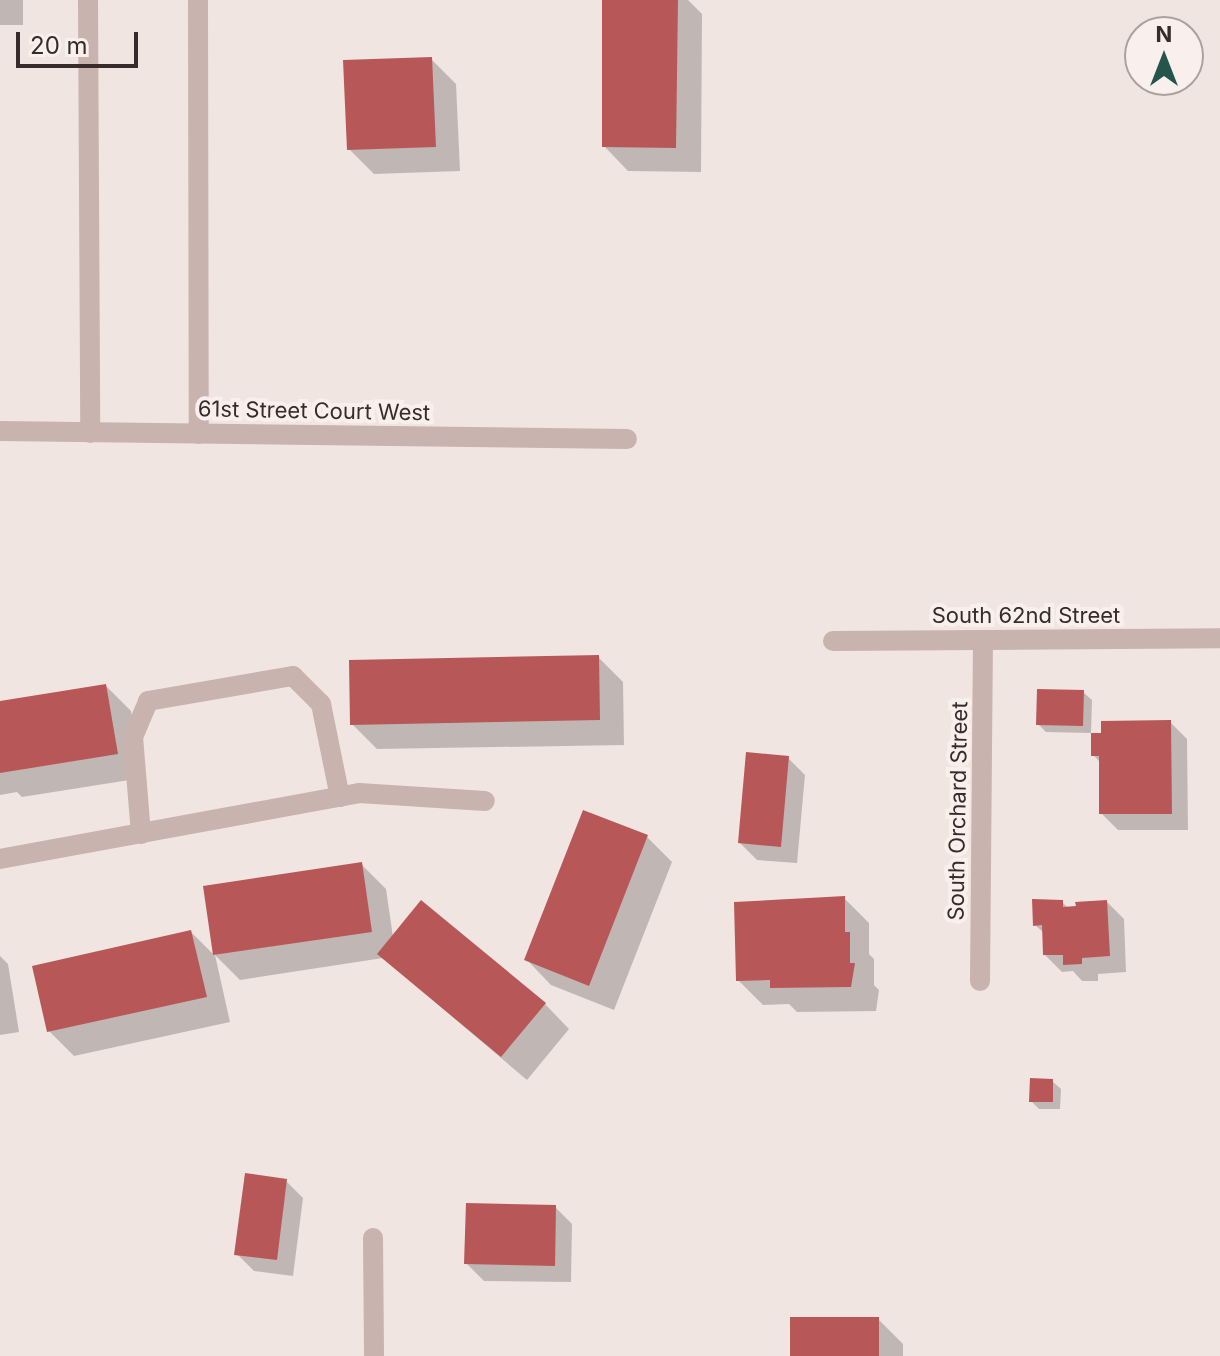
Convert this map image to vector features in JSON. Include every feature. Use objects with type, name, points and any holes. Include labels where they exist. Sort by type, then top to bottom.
[{"type":"street","points":[[88,0],[90,433]]},
{"type":"street","points":[[198,0],[199,434]]},
{"type":"street","name":"61st Street Court West","points":[[0,431],[627,439]]},
{"type":"street","name":"South 62nd Street","points":[[833,641],[1220,638]]},
{"type":"street","name":"South Orchard Street","points":[[980,981],[983,640]]},
{"type":"street","points":[[141,834],[133,737],[148,701],[293,676],[321,704],[340,797]]},
{"type":"street","points":[[0,859],[359,793],[485,801]]},
{"type":"street","points":[[373,1238],[374,1356]]},
{"type":"building","points":[[602,0],[678,0],[676,148],[602,147]]},
{"type":"building","points":[[432,57],[436,147],[347,150],[343,60]]},
{"type":"building","points":[[599,655],[600,720],[350,725],[349,660]]},
{"type":"building","points":[[106,684],[118,754],[0,773],[0,701]]},
{"type":"building","points":[[1037,689],[1084,690],[1083,726],[1036,725]]},
{"type":"building","points":[[1171,720],[1172,814],[1099,814],[1099,756],[1091,756],[1091,733],[1101,733],[1101,721]]},
{"type":"building","points":[[746,752],[789,756],[781,847],[738,843]]},
{"type":"building","points":[[583,810],[648,835],[589,986],[524,960]]},
{"type":"building","points":[[362,862],[372,932],[213,955],[203,886]]},
{"type":"building","points":[[845,896],[845,932],[850,932],[850,963],[855,963],[851,987],[770,988],[770,980],[736,981],[734,902]]},
{"type":"building","points":[[1032,899],[1063,900],[1063,907],[1076,906],[1075,902],[1107,900],[1110,956],[1082,958],[1082,964],[1063,965],[1063,955],[1043,955],[1042,925],[1033,926]]},
{"type":"building","points":[[421,900],[546,1003],[501,1057],[377,954]]},
{"type":"building","points":[[191,930],[207,997],[47,1032],[32,966]]},
{"type":"building","points":[[1030,1078],[1053,1079],[1053,1102],[1029,1102]]},
{"type":"building","points":[[245,1173],[287,1179],[277,1260],[234,1255]]},
{"type":"building","points":[[466,1203],[556,1205],[555,1266],[464,1264]]},
{"type":"building","points":[[790,1317],[879,1317],[879,1356],[790,1356]]}]
